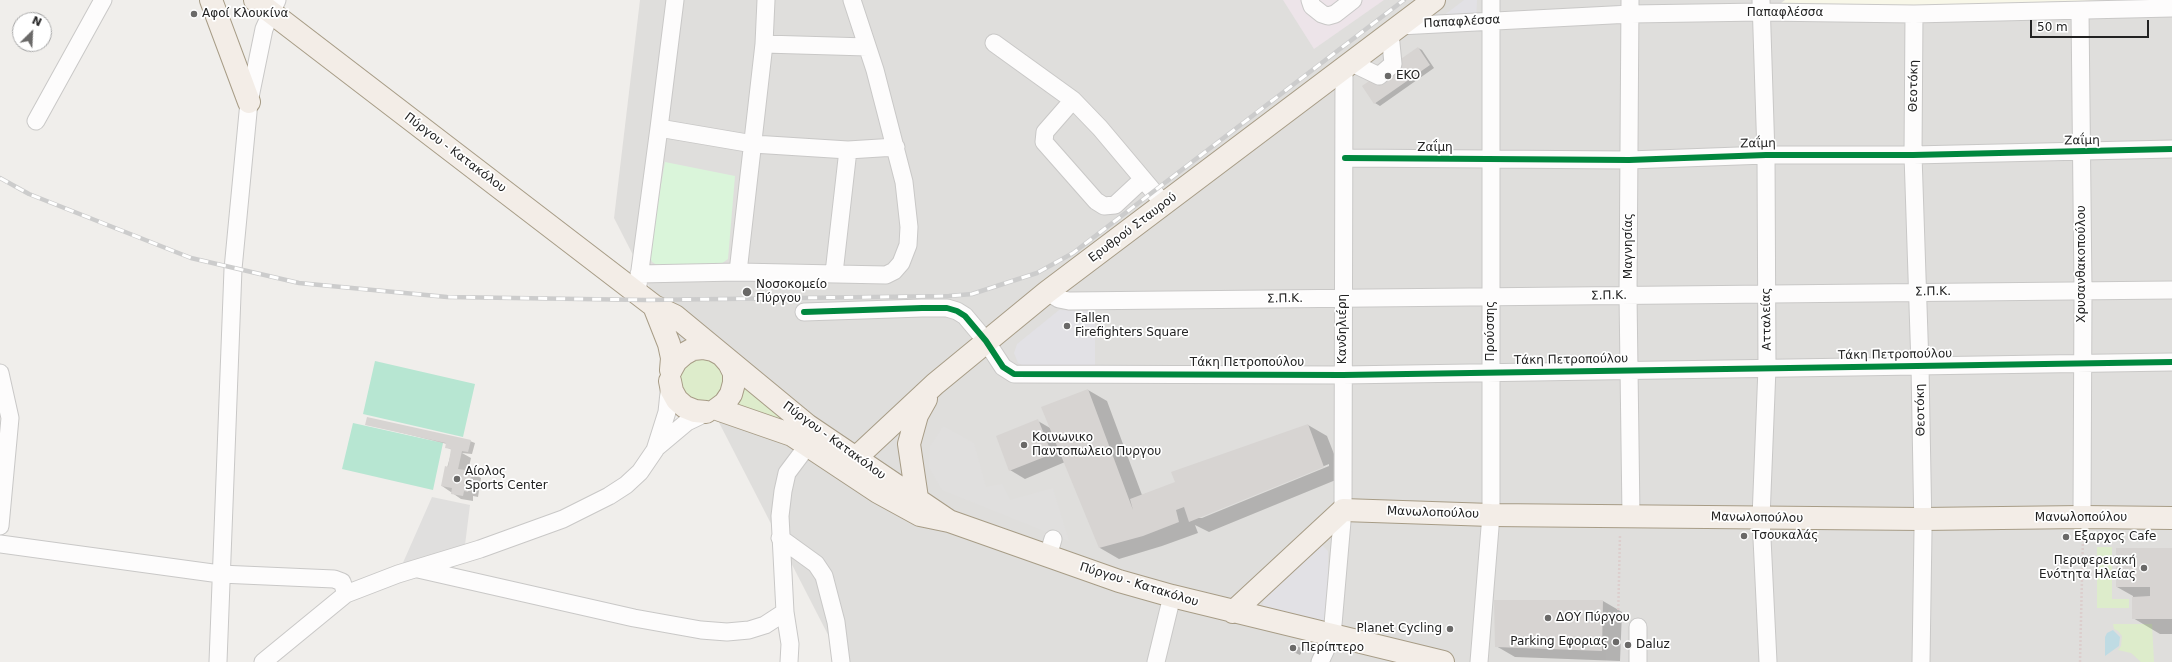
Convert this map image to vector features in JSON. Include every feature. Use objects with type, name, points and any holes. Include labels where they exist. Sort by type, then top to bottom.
[{"type":"main road","points":[[211,0],[249,102]]},
{"type":"main road","name":"Ερυθρού Σταυρού","points":[[849,464],[935,384],[1047,292],[1434,0]]},
{"type":"main road","name":"Πύργου - Κατακόλου","points":[[267,4],[638,283],[654,306],[669,344],[672,358],[672,391],[681,404],[695,411],[711,410],[792,435],[808,445],[917,498],[949,521]]},
{"type":"main road","name":"Πύργου - Κατακόλου","points":[[654,306],[675,316],[807,425],[849,464],[899,505],[920,515],[949,521],[1050,548],[1172,596],[1438,661]]},
{"type":"main road","name":"Πύργου - Κατακόλου","points":[[671,375],[676,361],[693,349],[703,348],[713,350],[722,355],[730,363],[734,373],[734,383],[731,394],[725,403],[711,410]]},
{"type":"main road","points":[[917,498],[909,444],[917,414],[935,384]]},
{"type":"main road","points":[[1233,612],[1342,510]]},
{"type":"main road","name":"Μανωλοπούλου","points":[[1342,510],[1491,515],[1625,523],[1761,518],[2172,518]]},
{"type":"street","points":[[36,120],[103,0]]},
{"type":"street","points":[[675,0],[638,283],[738,272],[886,275],[894,271],[901,263],[908,245],[909,227],[904,182],[896,147],[852,0]]},
{"type":"street","points":[[738,272],[764,44],[766,0]]},
{"type":"street","points":[[1310,0],[1312,6],[1322,14],[1328,16],[1335,14],[1353,0]]},
{"type":"street","name":"Προύσσης","points":[[1479,662],[1491,515],[1491,297],[1493,159],[1491,0]]},
{"type":"street","points":[[1761,6],[1777,0]]},
{"type":"street","points":[[218,662],[220,574],[233,269],[249,102],[264,29],[267,4]]},
{"type":"street","name":"Παπαφλέσσα","points":[[1394,30],[1630,7],[1761,6],[1914,14],[2172,8]]},
{"type":"street","name":"Ατταλείας","points":[[1761,6],[1766,155],[1768,368],[1761,518],[1768,662]]},
{"type":"street","name":"Μαγνησίας","points":[[1625,523],[1630,370],[1628,295],[1630,7]]},
{"type":"street","name":"Χρυσανθακοπούλου","points":[[2080,11],[2084,291],[2082,363],[2082,517]]},
{"type":"street","name":"Θεοτόκη","points":[[1914,14],[1913,155],[1920,366],[1922,519],[1921,662]]},
{"type":"street","points":[[994,43],[1073,100],[1100,128],[1164,204]]},
{"type":"street","points":[[764,44],[867,47]]},
{"type":"street","name":"Κανδηλιέρη","points":[[1332,636],[1342,510],[1343,298],[1348,66]]},
{"type":"street","points":[[1073,100],[1044,132],[1044,142],[1096,201],[1104,206],[1115,205],[1143,179]]},
{"type":"street","points":[[659,128],[753,144],[848,150],[896,147]]},
{"type":"street","name":"Ζαΐμη","points":[[1346,158],[1629,160],[1766,155],[1913,155],[2172,149]]},
{"type":"street","points":[[834,273],[848,150]]},
{"type":"street","name":"Σ.Π.Κ.","points":[[1047,292],[1058,299],[1070,301],[2172,290]]},
{"type":"street","name":"Τάκη Πετροπούλου","points":[[804,312],[882,308],[948,308],[965,316],[986,342],[1003,367],[1014,374],[1343,375],[2172,362]]},
{"type":"street","points":[[0,373],[10,418],[0,526]]},
{"type":"street","points":[[655,450],[667,412],[671,375]]},
{"type":"street","points":[[263,662],[346,594],[398,574],[418,569],[563,519],[591,506],[626,485],[640,472],[655,450],[687,422],[711,410]]},
{"type":"street","points":[[789,662],[790,644],[785,612],[780,538],[783,491],[787,473],[808,445]]},
{"type":"street","points":[[780,538],[816,564],[824,576],[836,622],[841,662]]},
{"type":"street","points":[[0,544],[220,574],[334,579],[342,582],[346,594]]},
{"type":"street","points":[[418,569],[634,618],[701,630],[727,632],[749,630],[765,625],[785,612]]},
{"type":"street","points":[[1156,662],[1172,596]]},
{"type":"street","points":[[1638,627],[1638,662]]},
{"type":"street","points":[[1320,662],[1332,636]]},
{"type":"path","points":[[2080,662],[2082,517]]},
{"type":"path","points":[[1618,622],[1625,523]]},
{"type":"shaded area","points":[[640,0],[2172,0],[2172,662],[842,662],[614,218]]},
{"type":"shaded area","points":[[1283,0],[1384,0],[1314,49]]},
{"type":"shaded area","points":[[1464,0],[1477,0],[1476,22],[1443,16]]},
{"type":"shaded area","points":[[1785,0],[2112,0],[1772,10]]},
{"type":"shaded area","name":"Fallen Firefighters Square","points":[[1059,310],[1095,311],[1095,366],[1025,366],[1018,363],[1014,353],[1017,344]]},
{"type":"shaded area","points":[[943,426],[974,443],[986,487],[1002,484],[1010,500],[1053,488],[1069,541],[942,490],[929,468],[930,446]]},
{"type":"shaded area","points":[[432,497],[470,505],[464,553],[398,574]]},
{"type":"shaded area","points":[[1321,544],[1328,551],[1328,618],[1325,624],[1264,610],[1262,606],[1265,597],[1311,545]]},
{"type":"shaded area","name":"Parking Εφοριας","points":[[1604,622],[1627,622],[1628,662],[1606,662]]},
{"type":"green space","points":[[665,162],[735,176],[728,259],[717,267],[657,265],[652,262],[649,253]]},
{"type":"green space","points":[[713,357],[727,377],[718,399],[703,405],[681,394],[678,370],[689,358]]},
{"type":"green space","points":[[375,361],[475,384],[463,437],[363,414]]},
{"type":"green space","points":[[743,381],[789,416],[784,424],[732,406]]},
{"type":"green space","points":[[353,423],[443,443],[433,490],[342,469]]},
{"type":"green space","points":[[2097,547],[2112,547],[2112,599],[2129,599],[2129,608],[2097,608]]},
{"type":"green space","points":[[2113,624],[2152,624],[2154,662],[2141,662],[2131,653],[2118,650],[2121,646],[2122,636],[2114,629]]},
{"type":"water","points":[[2113,630],[2120,637],[2119,646],[2105,656],[2105,637],[2107,633]]},
{"type":"building","points":[[1418,47],[1430,65],[1374,104],[1362,86]]},
{"type":"building","points":[[1088,389],[1133,510],[1130,499],[1175,482],[1171,472],[1308,424],[1324,467],[1189,522],[1184,507],[1176,510],[1179,522],[1143,536],[1099,548],[1041,407]]},
{"type":"building","points":[[367,417],[471,440],[468,452],[462,451],[458,469],[472,471],[468,492],[464,491],[463,496],[451,494],[452,488],[441,486],[445,466],[448,467],[451,449],[445,448],[446,443],[365,425]]},
{"type":"building","name":"Κοινωνικο Παντοπωλειο Πυργου","points":[[1038,419],[1052,454],[1009,471],[996,436]]},
{"type":"building","name":"Περιφερειακή Ενότητα Ηλείας","points":[[2116,548],[2172,548],[2172,619],[2132,619],[2132,597],[2150,596],[2150,587],[2116,587]]},
{"type":"building","name":"ΔΟΥ Πύργου","points":[[1494,600],[1603,600],[1602,651],[1495,647]]},
{"type":"building","name":"Περίπτερο","points":[[1291,642],[1299,645],[1296,653],[1287,650]]},
{"type":"railway","points":[[0,178],[29,194],[191,258],[299,283],[447,297],[646,300],[949,296],[972,294],[1037,273],[1073,253],[1404,0]]},
{"type":"cycle path","points":[[1345,158],[1629,160],[1766,155],[1913,155],[2172,149]]},
{"type":"cycle path","points":[[804,312],[947,308],[957,311],[965,316],[986,341],[1003,367],[1014,374],[1343,375],[2172,362]]},
{"type":"place","name":"Αφοί Κλουκίνα","points":[[194,14]]},
{"type":"place","name":"EKO","points":[[1388,76]]},
{"type":"place","name":"Νοσοκομείο Πύργου","points":[[747,292]]},
{"type":"place","name":"Fallen Firefighters Square","points":[[1067,326]]},
{"type":"place","name":"Κοινωνικο Παντοπωλειο Πυργου","points":[[1024,445]]},
{"type":"place","name":"Αίολος Sports Center","points":[[457,479]]},
{"type":"place","name":"Τσουκαλάς","points":[[1744,536]]},
{"type":"place","name":"Εξαρχος Cafe","points":[[2066,537]]},
{"type":"place","name":"Περιφερειακή Ενότητα Ηλείας","points":[[2144,568]]},
{"type":"place","name":"ΔΟΥ Πύργου","points":[[1548,618]]},
{"type":"place","name":"Planet Cycling","points":[[1450,629]]},
{"type":"place","name":"Parking Εφοριας","points":[[1616,642]]},
{"type":"place","name":"Daluz","points":[[1628,645]]},
{"type":"place","name":"Περίπτερο","points":[[1293,648]]}]
